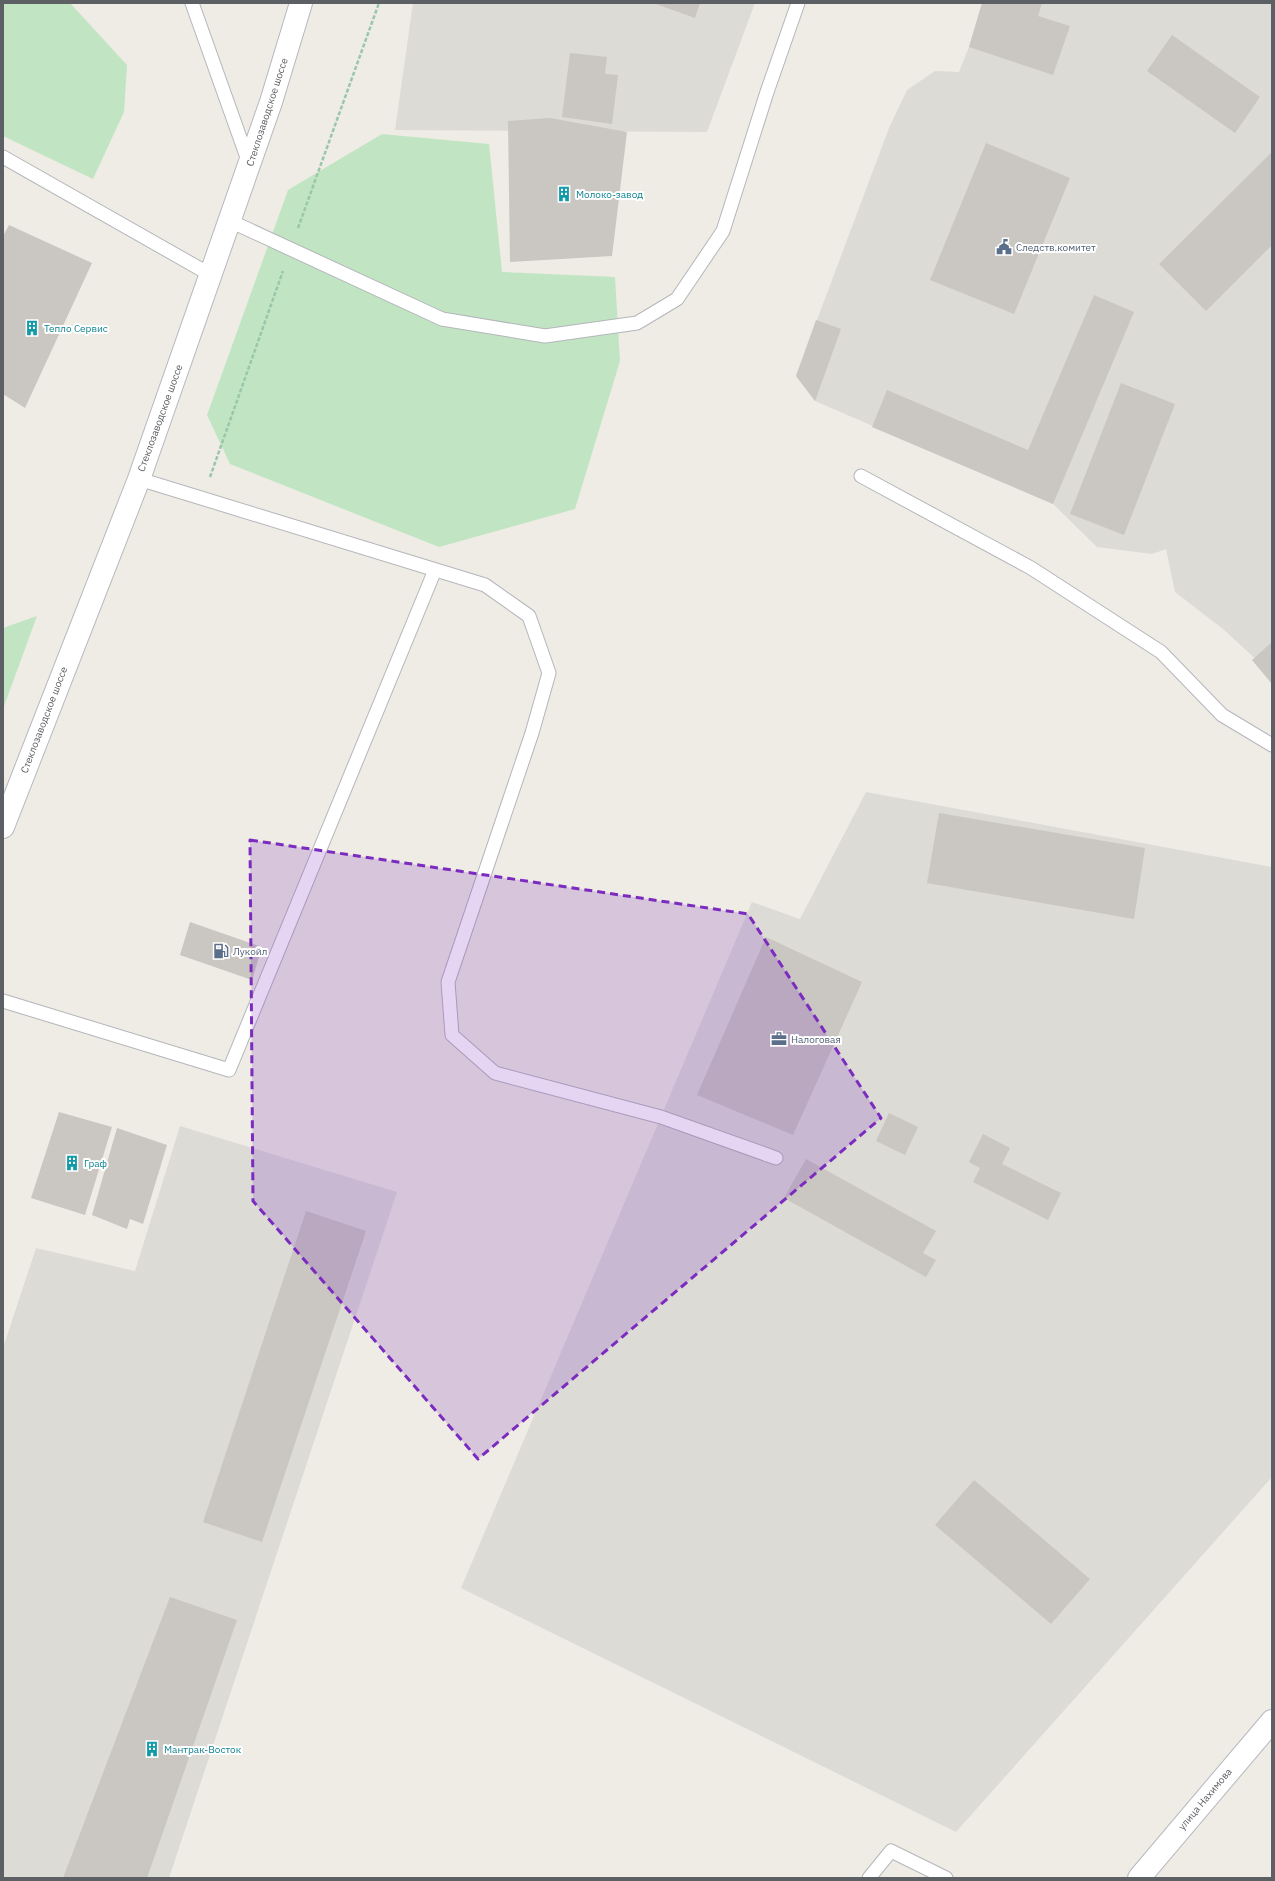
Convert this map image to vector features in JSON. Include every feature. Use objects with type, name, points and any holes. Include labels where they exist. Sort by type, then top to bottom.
[{"type":"main road","name":"Стеклозаводское шоссе","points":[[3,827],[139,479],[272,102],[301,3]]},
{"type":"main road","name":"улица Нахимова","points":[[1139,1878],[1272,1721]]},
{"type":"lane","points":[[192,3],[250,165]]},
{"type":"lane","points":[[230,221],[442,319],[545,336],[637,323],[677,299],[723,231],[767,92],[798,3]]},
{"type":"lane","points":[[3,156],[211,275]]},
{"type":"lane","points":[[861,476],[1031,568],[1161,652],[1222,716],[1272,745]]},
{"type":"lane","points":[[139,479],[485,585],[529,616],[549,673],[532,733],[448,982],[452,1035],[495,1073],[661,1117],[776,1158]]},
{"type":"lane","points":[[3,1001],[229,1070],[435,570]]},
{"type":"lane","points":[[869,1878],[891,1851],[946,1878]]},
{"type":"highlighted area","points":[[250,840],[748,914],[881,1118],[478,1459],[253,1201]]},
{"type":"shaded area","points":[[413,3],[755,3],[707,132],[395,130]]},
{"type":"shaded area","points":[[982,3],[1272,3],[1272,674],[1223,629],[1175,592],[1166,549],[1152,554],[1097,547],[1053,504],[815,401],[796,376],[889,128],[907,90],[935,71],[959,72],[969,47]]},
{"type":"shaded area","points":[[866,792],[1272,867],[1272,1477],[956,1832],[461,1588],[752,902],[800,919]]},
{"type":"shaded area","points":[[180,1126],[397,1192],[169,1878],[3,1878],[3,1348],[36,1248],[135,1271]]},
{"type":"green space","points":[[3,3],[70,3],[127,65],[124,112],[93,179],[3,136]]},
{"type":"green space","points":[[382,134],[489,144],[502,272],[615,277],[620,361],[575,509],[439,547],[230,464],[207,415],[288,190]]},
{"type":"green space","points":[[37,616],[3,709],[3,628]]},
{"type":"building","points":[[653,3],[700,3],[695,18]]},
{"type":"building","points":[[982,3],[1042,3],[1038,16],[1070,26],[1053,75],[969,47]]},
{"type":"building","points":[[1172,35],[1260,97],[1235,133],[1147,71]]},
{"type":"building","points":[[570,53],[607,57],[605,74],[618,75],[612,124],[562,117]]},
{"type":"building","name":"Молоко-завод","points":[[550,118],[627,132],[612,256],[510,262],[508,121]]},
{"type":"building","points":[[986,143],[1070,178],[1014,314],[930,280]]},
{"type":"building","points":[[1272,152],[1272,245],[1206,311],[1159,264]]},
{"type":"building","name":"Тепло Сервис","points":[[9,225],[92,263],[25,408],[3,394],[3,236]]},
{"type":"building","points":[[1094,295],[1134,312],[1053,504],[872,427],[887,390],[1028,450]]},
{"type":"building","points":[[816,320],[841,329],[815,401],[796,376]]},
{"type":"building","points":[[1121,383],[1175,404],[1124,535],[1070,514]]},
{"type":"building","points":[[1272,642],[1272,684],[1252,660]]},
{"type":"building","points":[[939,813],[1145,848],[1134,919],[927,883]]},
{"type":"building","name":"Лукойл","points":[[190,922],[262,947],[252,980],[180,955]]},
{"type":"building","name":"Налоговая","points":[[766,937],[862,982],[793,1135],[697,1095]]},
{"type":"building","name":"Граф","points":[[59,1112],[112,1127],[85,1215],[31,1198]]},
{"type":"building","points":[[889,1113],[918,1127],[905,1155],[876,1141]]},
{"type":"building","points":[[117,1128],[167,1145],[143,1224],[130,1219],[127,1229],[92,1215]]},
{"type":"building","points":[[983,1134],[1010,1148],[1002,1164],[1061,1193],[1048,1220],[973,1182],[980,1168],[969,1162]]},
{"type":"building","points":[[806,1159],[936,1231],[923,1253],[936,1260],[926,1277],[784,1198]]},
{"type":"building","points":[[306,1211],[366,1231],[262,1542],[203,1522]]},
{"type":"building","points":[[974,1480],[1090,1579],[1051,1624],[935,1525]]},
{"type":"building","name":"Мантрак-Восток","points":[[170,1597],[237,1620],[147,1878],[63,1878]]},
{"type":"place","name":"Молоко-завод","points":[[564,194]]},
{"type":"place","name":"Следств.комитет","points":[[1004,247]]},
{"type":"place","name":"Тепло Сервис","points":[[32,328]]},
{"type":"place","name":"Лукойл","points":[[221,951]]},
{"type":"place","name":"Налоговая","points":[[779,1039]]},
{"type":"place","name":"Граф","points":[[72,1163]]},
{"type":"place","name":"Мантрак-Восток","points":[[152,1749]]}]
